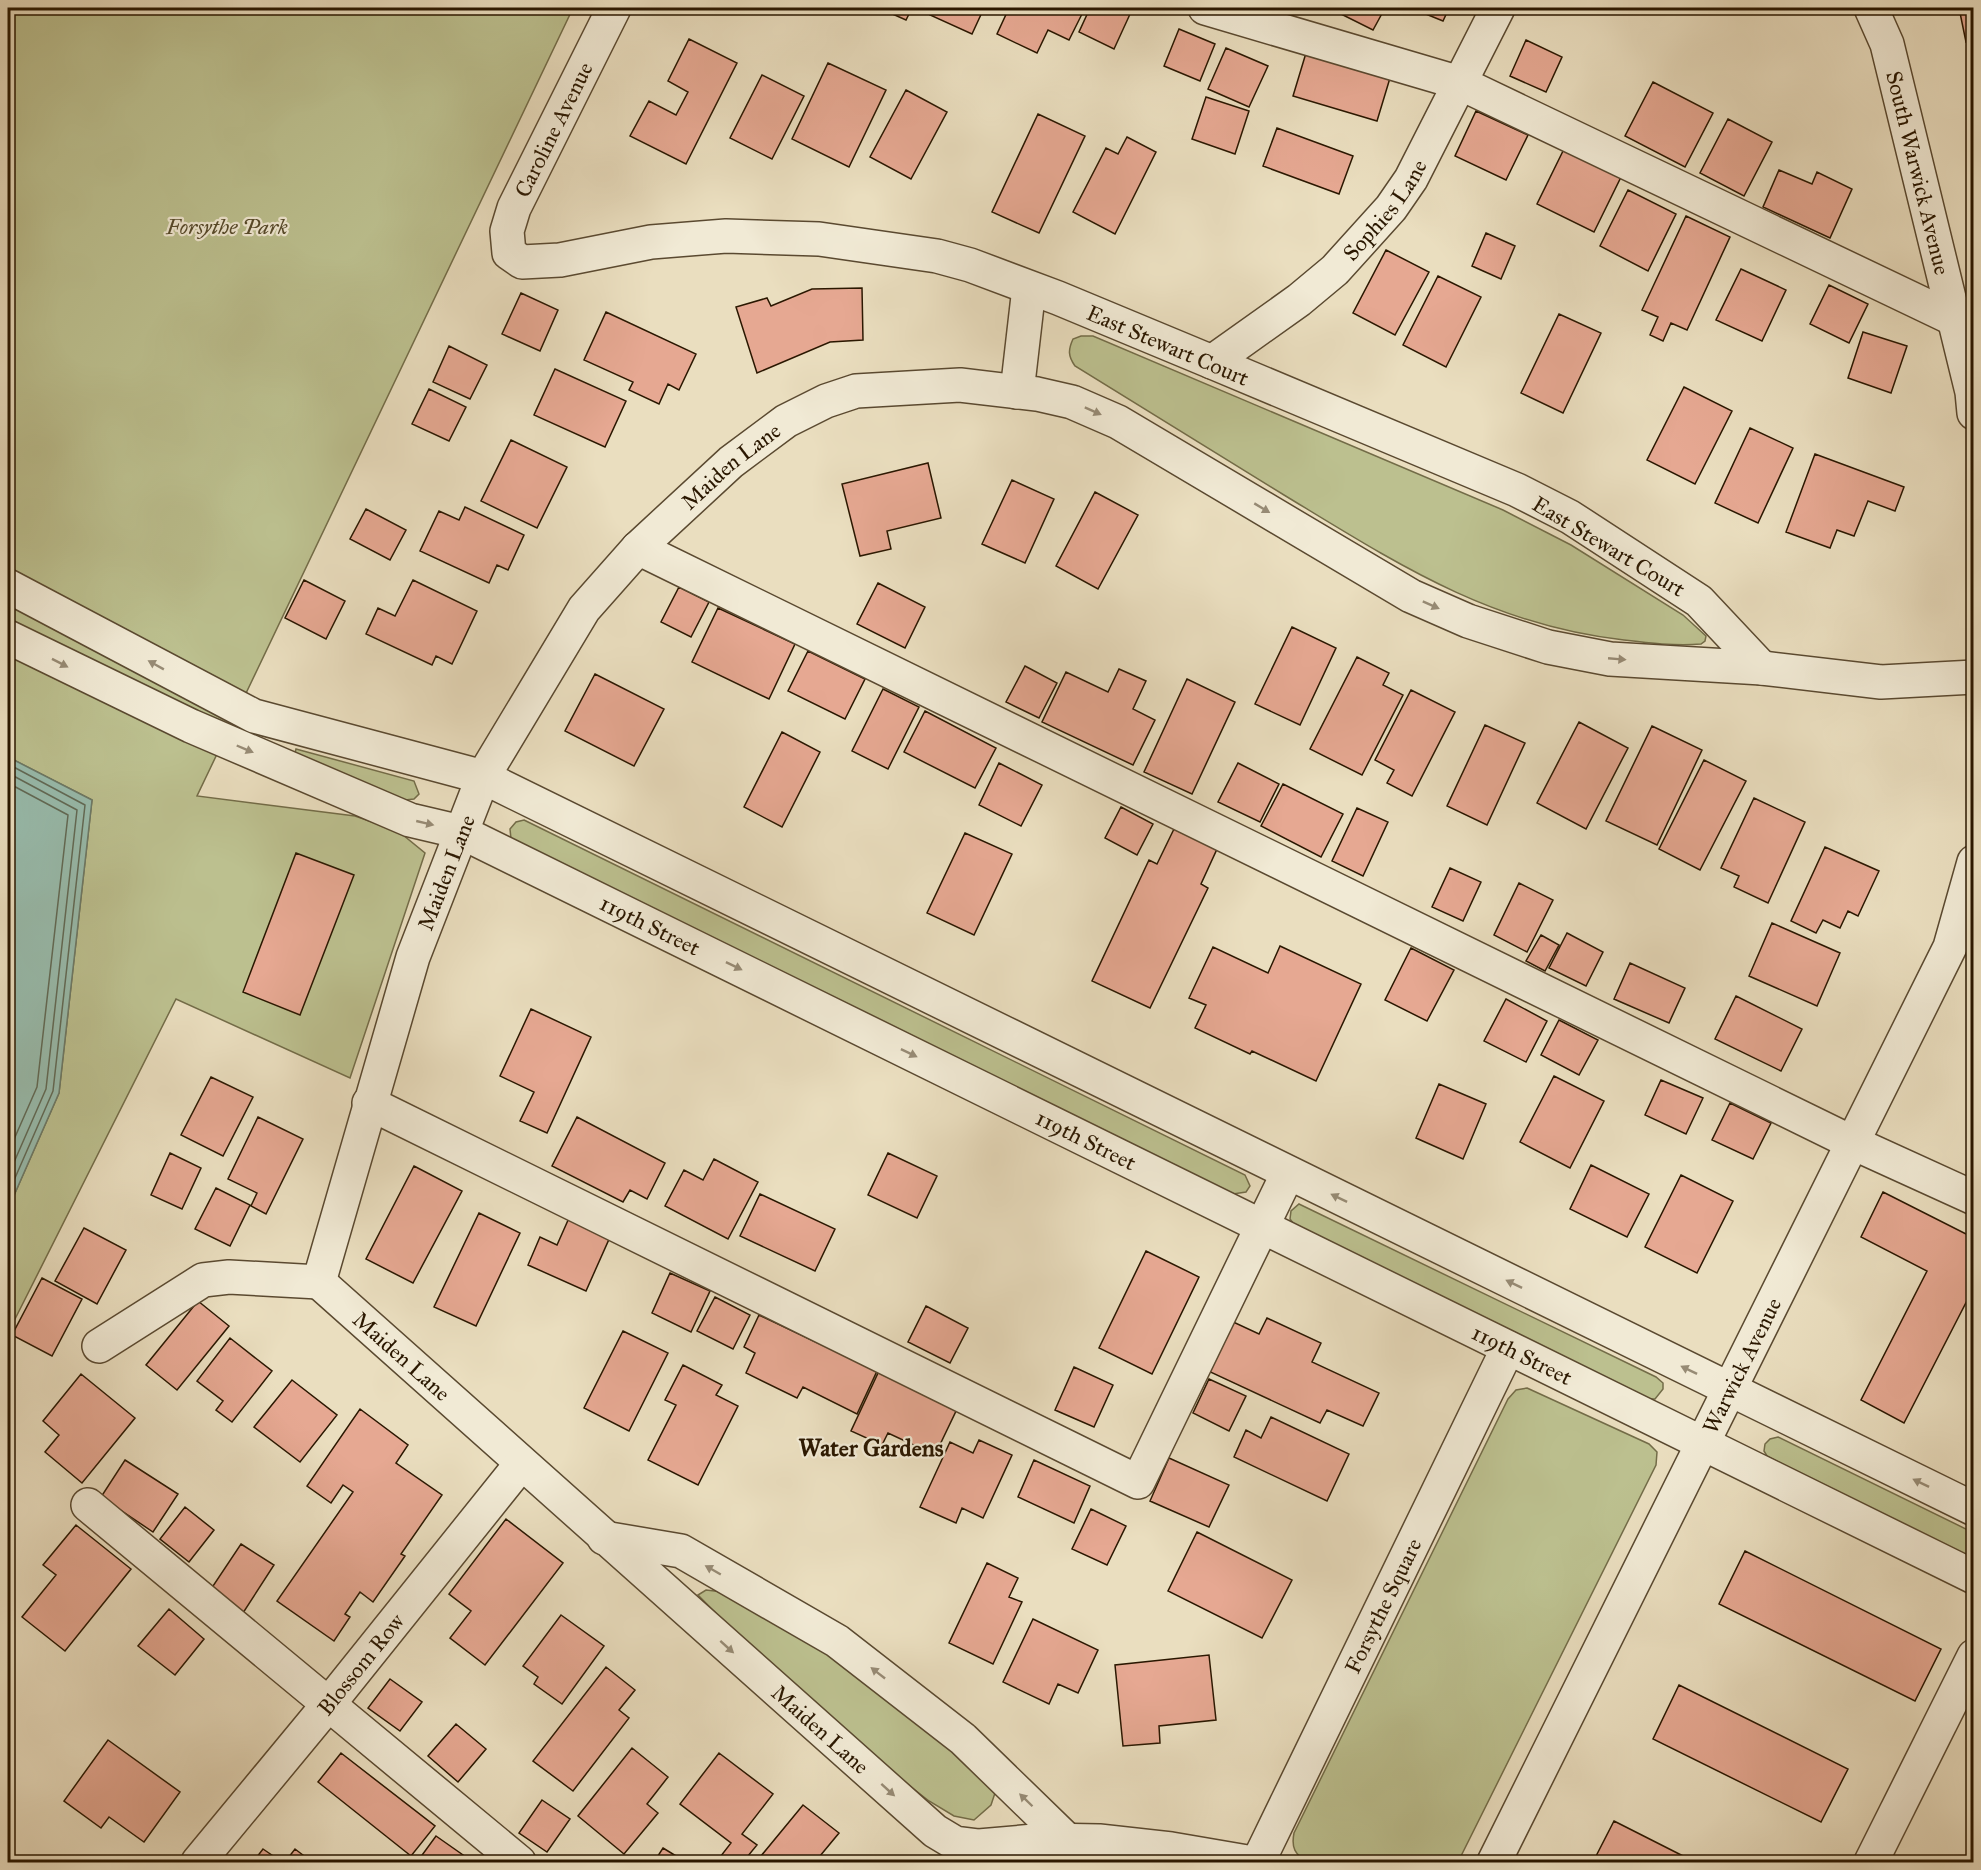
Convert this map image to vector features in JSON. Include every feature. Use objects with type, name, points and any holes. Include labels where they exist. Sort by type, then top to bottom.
[{"type":"street","name":"Caroline Avenue","points":[[509,253],[507,231],[514,208],[614,8]]},
{"type":"street","points":[[1205,8],[1460,82],[1954,319]]},
{"type":"street","name":"Sophies Lane","points":[[1212,362],[1299,300],[1335,270],[1365,238],[1411,179],[1498,8]]},
{"type":"street","name":"South Warwick Avenue","points":[[1871,8],[1887,44],[1954,319],[1974,413]]},
{"type":"street","name":"East Stewart Court","points":[[509,253],[522,262],[539,263],[651,242],[726,236],[819,239],[937,256],[1044,293],[1517,490],[1570,517],[1699,601],[1762,668]]},
{"type":"street","points":[[1044,293],[1027,393],[1072,402],[1118,422],[1411,596],[1468,621],[1548,647],[1610,659],[1762,668],[1881,682],[1974,677]]},
{"type":"street","name":"Maiden Lane","points":[[1027,393],[960,385],[856,391],[826,401],[786,421],[731,462],[638,548],[584,609],[483,777],[461,832],[413,957],[319,1282],[935,1831],[955,1843],[967,1855],[1068,1841],[1171,1849],[1247,1863]]},
{"type":"street","points":[[638,548],[1851,1142],[1974,1198]]},
{"type":"street","points":[[8,586],[254,716],[483,777],[1974,1509]]},
{"type":"street","name":"119th Street","points":[[8,637],[191,726],[410,820],[461,832],[1974,1577]]},
{"type":"street","name":"Warwick Avenue","points":[[1494,1863],[1950,947],[1974,862]]},
{"type":"street","points":[[369,1103],[1138,1482],[1288,1173]]},
{"type":"street","points":[[99,1346],[203,1280],[229,1276],[319,1282]]},
{"type":"street","name":"Forsythe Square","points":[[1258,1863],[1508,1348]]},
{"type":"street","name":"Blossom Row","points":[[198,1863],[521,1464]]},
{"type":"street","points":[[88,1505],[327,1706],[519,1863]]},
{"type":"street","points":[[604,1538],[681,1551],[837,1641],[963,1739],[1068,1841]]},
{"type":"street","points":[[1871,1863],[1974,1656]]},
{"type":"green space","name":"Forsythe Park","points":[[8,8],[573,8],[197,796],[355,816],[398,831],[425,853],[350,1078],[176,999],[8,1333],[8,1209],[59,1093],[92,800],[8,757]]},
{"type":"green space","points":[[1093,336],[1503,510],[1571,545],[1683,615],[1706,636],[1705,641],[1701,644],[1682,645],[1624,640],[1530,621],[1487,605],[1405,567],[1075,366],[1069,353],[1070,346],[1073,339]]},
{"type":"green space","points":[[296,749],[414,781],[419,794],[414,799],[405,800],[295,753]]},
{"type":"green space","points":[[524,820],[1245,1175],[1250,1186],[1246,1192],[1233,1194],[511,839],[510,829],[516,822]]},
{"type":"green space","points":[[1299,1204],[1656,1377],[1663,1383],[1663,1389],[1655,1399],[1649,1399],[1296,1227],[1290,1219],[1291,1211]]},
{"type":"green space","points":[[1527,1388],[1649,1444],[1657,1452],[1656,1465],[1458,1862],[1307,1862],[1295,1850],[1294,1833],[1508,1399],[1516,1390]]},
{"type":"green space","points":[[1778,1437],[1970,1531],[1973,1534],[1973,1553],[1963,1554],[1767,1456],[1764,1451],[1765,1444],[1770,1439]]},
{"type":"green space","points":[[706,1590],[723,1592],[828,1652],[979,1772],[995,1793],[991,1805],[974,1820],[954,1816],[929,1801],[806,1705],[698,1595]]},
{"type":"green space","points":[[1045,1854],[1127,1862],[995,1862]]},
{"type":"water","points":[[8,757],[92,800],[59,1093],[8,1209]]},
{"type":"building","points":[[879,8],[912,8],[906,20]]},
{"type":"building","points":[[934,8],[984,8],[972,34],[930,15]]},
{"type":"building","points":[[1009,8],[1079,8],[1084,10],[1069,40],[1048,30],[1037,53],[997,34]]},
{"type":"building","points":[[1090,8],[1121,8],[1131,12],[1114,49],[1079,32]]},
{"type":"building","points":[[1329,8],[1385,8],[1373,30]]},
{"type":"building","points":[[1411,8],[1449,8],[1443,21]]},
{"type":"building","points":[[1959,8],[1974,8],[1974,40],[1966,42]]},
{"type":"building","points":[[1179,29],[1215,44],[1200,81],[1164,66]]},
{"type":"building","points":[[689,39],[737,63],[686,164],[630,136],[649,101],[676,115],[688,92],[668,81]]},
{"type":"building","points":[[1526,40],[1562,57],[1546,92],[1510,76]]},
{"type":"building","points":[[1226,48],[1268,66],[1249,107],[1208,89]]},
{"type":"building","points":[[1306,53],[1390,78],[1377,121],[1293,96]]},
{"type":"building","points":[[828,63],[886,90],[849,167],[792,139]]},
{"type":"building","points":[[762,75],[804,96],[772,159],[730,138]]},
{"type":"building","points":[[1653,82],[1713,113],[1685,167],[1625,136]]},
{"type":"building","points":[[906,90],[947,112],[911,179],[870,157]]},
{"type":"building","points":[[1206,97],[1249,111],[1235,154],[1192,139]]},
{"type":"building","points":[[1476,111],[1528,135],[1506,180],[1455,156]]},
{"type":"building","points":[[1038,114],[1085,136],[1039,233],[992,212]]},
{"type":"building","points":[[1728,119],[1772,142],[1744,196],[1700,173]]},
{"type":"building","points":[[1277,128],[1353,156],[1339,194],[1263,166]]},
{"type":"building","points":[[1127,137],[1156,152],[1115,234],[1073,212],[1106,148],[1118,154]]},
{"type":"building","points":[[1564,149],[1621,177],[1594,232],[1537,204]]},
{"type":"building","points":[[1779,170],[1812,184],[1817,172],[1852,189],[1830,238],[1763,207]]},
{"type":"building","points":[[1628,190],[1676,214],[1648,271],[1600,246]]},
{"type":"building","points":[[1686,216],[1730,237],[1687,330],[1671,323],[1663,341],[1650,335],[1658,317],[1642,310]]},
{"type":"building","points":[[1486,233],[1515,246],[1501,279],[1472,266]]},
{"type":"building","points":[[1386,250],[1429,272],[1395,335],[1353,313]]},
{"type":"building","points":[[1741,269],[1786,290],[1762,341],[1716,320]]},
{"type":"building","points":[[1438,276],[1481,297],[1446,367],[1403,345]]},
{"type":"building","points":[[1829,285],[1868,304],[1849,343],[1810,324]]},
{"type":"building","points":[[862,288],[863,340],[830,342],[757,373],[736,307],[767,298],[771,306],[812,289]]},
{"type":"building","points":[[521,293],[558,310],[540,351],[502,334]]},
{"type":"building","points":[[606,312],[696,354],[679,390],[668,384],[659,404],[629,390],[633,382],[584,360]]},
{"type":"building","points":[[1559,314],[1601,333],[1563,413],[1521,393]]},
{"type":"building","points":[[1863,332],[1907,346],[1891,393],[1848,378]]},
{"type":"building","points":[[449,346],[487,365],[470,399],[433,382]]},
{"type":"building","points":[[555,369],[626,401],[605,447],[534,415]]},
{"type":"building","points":[[1684,387],[1732,411],[1695,484],[1647,460]]},
{"type":"building","points":[[429,389],[466,407],[449,441],[412,424]]},
{"type":"building","points":[[1750,428],[1793,448],[1758,523],[1715,503]]},
{"type":"building","points":[[511,440],[567,467],[537,528],[481,501]]},
{"type":"building","points":[[1815,454],[1904,487],[1895,511],[1868,501],[1854,536],[1837,530],[1830,548],[1786,532]]},
{"type":"building","points":[[928,463],[941,518],[887,531],[891,549],[860,556],[842,484]]},
{"type":"building","points":[[1012,480],[1054,499],[1025,563],[982,544]]},
{"type":"building","points":[[1095,492],[1138,515],[1098,589],[1056,566]]},
{"type":"building","points":[[465,507],[524,535],[508,570],[497,565],[489,583],[420,551],[439,511],[459,520]]},
{"type":"building","points":[[366,509],[406,530],[390,560],[350,539]]},
{"type":"building","points":[[304,580],[345,601],[326,639],[285,618]]},
{"type":"building","points":[[413,580],[477,611],[452,664],[436,656],[432,665],[366,634],[378,608],[395,616]]},
{"type":"building","points":[[878,583],[925,607],[905,648],[857,624]]},
{"type":"building","points":[[679,587],[709,602],[691,637],[661,622]]},
{"type":"building","points":[[718,608],[795,644],[769,699],[692,662]]},
{"type":"building","points":[[1292,627],[1336,648],[1300,725],[1255,704]]},
{"type":"building","points":[[808,651],[865,679],[845,719],[788,691]]},
{"type":"building","points":[[1357,657],[1389,673],[1383,685],[1403,695],[1362,775],[1310,749]]},
{"type":"building","points":[[1025,666],[1057,683],[1039,718],[1006,702]]},
{"type":"building","points":[[1119,669],[1146,681],[1133,709],[1155,720],[1133,765],[1042,722],[1066,672],[1108,692]]},
{"type":"building","points":[[595,674],[664,709],[634,766],[565,731]]},
{"type":"building","points":[[1187,679],[1235,702],[1192,794],[1144,772]]},
{"type":"building","points":[[883,689],[919,707],[888,769],[852,751]]},
{"type":"building","points":[[1411,690],[1455,712],[1412,796],[1387,783],[1394,770],[1375,760]]},
{"type":"building","points":[[925,711],[996,748],[975,788],[904,752]]},
{"type":"building","points":[[1579,722],[1628,748],[1586,829],[1537,803]]},
{"type":"building","points":[[1485,725],[1525,743],[1487,825],[1447,806]]},
{"type":"building","points":[[1652,726],[1702,750],[1657,845],[1606,821]]},
{"type":"building","points":[[782,732],[820,752],[782,827],[744,807]]},
{"type":"building","points":[[1704,760],[1746,781],[1700,870],[1659,849]]},
{"type":"building","points":[[999,763],[1042,785],[1021,826],[979,805]]},
{"type":"building","points":[[1238,763],[1279,784],[1260,822],[1218,802]]},
{"type":"building","points":[[1283,784],[1343,814],[1321,857],[1261,826]]},
{"type":"building","points":[[1754,798],[1805,822],[1768,903],[1734,887],[1739,876],[1721,868]]},
{"type":"building","points":[[1121,807],[1153,824],[1137,855],[1105,838]]},
{"type":"building","points":[[1357,808],[1388,822],[1363,876],[1332,861]]},
{"type":"building","points":[[1174,829],[1217,849],[1201,884],[1208,888],[1150,1008],[1092,981],[1149,860],[1157,864]]},
{"type":"building","points":[[965,833],[1012,854],[974,935],[927,913]]},
{"type":"building","points":[[1825,847],[1879,871],[1858,916],[1848,911],[1840,928],[1823,920],[1816,933],[1791,921]]},
{"type":"building","points":[[296,853],[354,875],[300,1015],[243,992]]},
{"type":"building","points":[[1450,868],[1481,882],[1463,921],[1432,907]]},
{"type":"building","points":[[1519,883],[1553,900],[1527,952],[1494,935]]},
{"type":"building","points":[[1772,923],[1840,953],[1817,1006],[1749,976]]},
{"type":"building","points":[[1567,933],[1603,952],[1586,986],[1549,968]]},
{"type":"building","points":[[1541,935],[1559,945],[1545,971],[1526,961]]},
{"type":"building","points":[[1280,946],[1361,984],[1316,1081],[1252,1051],[1250,1054],[1195,1028],[1206,1005],[1189,998],[1213,947],[1268,973]]},
{"type":"building","points":[[1411,948],[1454,970],[1427,1021],[1385,1000]]},
{"type":"building","points":[[1630,963],[1685,988],[1669,1023],[1614,999]]},
{"type":"building","points":[[1736,996],[1802,1029],[1781,1071],[1715,1039]]},
{"type":"building","points":[[1506,999],[1547,1021],[1526,1062],[1484,1041]]},
{"type":"building","points":[[531,1009],[591,1037],[547,1133],[520,1121],[534,1092],[500,1076]]},
{"type":"building","points":[[1559,1020],[1598,1040],[1579,1075],[1541,1055]]},
{"type":"building","points":[[1554,1076],[1604,1101],[1570,1168],[1520,1142]]},
{"type":"building","points":[[211,1077],[253,1097],[223,1156],[181,1135]]},
{"type":"building","points":[[1661,1080],[1703,1098],[1686,1134],[1645,1115]]},
{"type":"building","points":[[1439,1084],[1486,1104],[1463,1159],[1416,1138]]},
{"type":"building","points":[[1730,1103],[1771,1123],[1753,1159],[1712,1140]]},
{"type":"building","points":[[258,1117],[303,1139],[266,1214],[251,1206],[257,1193],[228,1179]]},
{"type":"building","points":[[577,1117],[665,1163],[647,1199],[630,1190],[623,1202],[552,1166]]},
{"type":"building","points":[[170,1153],[201,1168],[182,1209],[151,1195]]},
{"type":"building","points":[[888,1153],[937,1176],[917,1218],[868,1195]]},
{"type":"building","points":[[714,1159],[758,1182],[728,1239],[665,1206],[684,1170],[703,1180]]},
{"type":"building","points":[[1591,1165],[1649,1194],[1627,1237],[1570,1209]]},
{"type":"building","points":[[414,1166],[462,1191],[413,1283],[366,1259]]},
{"type":"building","points":[[1681,1175],[1733,1201],[1697,1273],[1645,1247]]},
{"type":"building","points":[[216,1188],[250,1205],[230,1246],[195,1229]]},
{"type":"building","points":[[1883,1192],[1974,1238],[1974,1287],[1904,1423],[1861,1400],[1927,1271],[1861,1237]]},
{"type":"building","points":[[760,1194],[835,1229],[815,1271],[740,1236]]},
{"type":"building","points":[[479,1213],[520,1233],[476,1326],[434,1307]]},
{"type":"building","points":[[569,1218],[610,1237],[586,1291],[528,1265],[540,1237],[557,1245]]},
{"type":"building","points":[[84,1228],[126,1250],[97,1304],[55,1281]]},
{"type":"building","points":[[1146,1251],[1199,1277],[1152,1374],[1099,1348]]},
{"type":"building","points":[[670,1273],[710,1291],[691,1332],[652,1313]]},
{"type":"building","points":[[42,1278],[82,1299],[52,1356],[12,1335]]},
{"type":"building","points":[[715,1297],[750,1315],[733,1349],[697,1331]]},
{"type":"building","points":[[198,1301],[229,1326],[177,1390],[146,1365]]},
{"type":"building","points":[[926,1306],[968,1328],[950,1363],[908,1342]]},
{"type":"building","points":[[759,1315],[877,1371],[857,1414],[803,1387],[797,1398],[746,1373],[755,1353],[744,1347]]},
{"type":"building","points":[[1267,1318],[1321,1343],[1312,1362],[1379,1393],[1363,1426],[1327,1410],[1320,1423],[1206,1370],[1229,1320],[1259,1334]]},
{"type":"building","points":[[623,1331],[668,1353],[629,1431],[584,1408]]},
{"type":"building","points":[[230,1338],[272,1371],[232,1422],[216,1410],[223,1401],[197,1381]]},
{"type":"building","points":[[683,1365],[722,1385],[716,1395],[738,1406],[698,1485],[648,1460],[676,1405],[665,1400]]},
{"type":"building","points":[[1074,1367],[1113,1385],[1094,1427],[1055,1410]]},
{"type":"building","points":[[879,1371],[957,1409],[935,1455],[888,1433],[882,1445],[851,1431]]},
{"type":"building","points":[[81,1374],[135,1418],[82,1483],[45,1452],[59,1435],[43,1421]]},
{"type":"building","points":[[1209,1379],[1246,1396],[1229,1431],[1193,1413]]},
{"type":"building","points":[[292,1380],[337,1415],[300,1462],[254,1427]]},
{"type":"building","points":[[360,1409],[408,1445],[396,1463],[442,1495],[401,1554],[405,1556],[373,1602],[360,1592],[345,1614],[350,1617],[334,1641],[277,1601],[353,1492],[343,1485],[331,1503],[307,1486]]},
{"type":"building","points":[[1271,1417],[1349,1454],[1327,1501],[1234,1457],[1246,1430],[1261,1438]]},
{"type":"building","points":[[979,1440],[1012,1455],[983,1518],[962,1508],[956,1523],[920,1507],[950,1442],[973,1453]]},
{"type":"building","points":[[1169,1458],[1229,1485],[1209,1527],[1150,1501]]},
{"type":"building","points":[[125,1460],[178,1494],[153,1532],[101,1497]]},
{"type":"building","points":[[1034,1460],[1090,1486],[1074,1523],[1018,1497]]},
{"type":"building","points":[[185,1507],[214,1530],[189,1562],[160,1539]]},
{"type":"building","points":[[1091,1509],[1126,1526],[1107,1565],[1072,1549]]},
{"type":"building","points":[[506,1519],[563,1563],[485,1665],[450,1638],[471,1611],[449,1594]]},
{"type":"building","points":[[76,1525],[131,1569],[65,1651],[22,1617],[56,1575],[43,1565]]},
{"type":"building","points":[[1197,1532],[1292,1580],[1262,1638],[1168,1591]]},
{"type":"building","points":[[241,1544],[274,1565],[243,1613],[209,1592]]},
{"type":"building","points":[[1745,1551],[1941,1649],[1915,1701],[1719,1604]]},
{"type":"building","points":[[987,1563],[1018,1578],[1009,1597],[1022,1602],[993,1664],[949,1643]]},
{"type":"building","points":[[169,1609],[204,1639],[175,1675],[138,1646]]},
{"type":"building","points":[[561,1615],[604,1646],[562,1704],[534,1684],[538,1677],[523,1666]]},
{"type":"building","points":[[1033,1619],[1098,1650],[1078,1693],[1058,1684],[1049,1704],[1003,1682]]},
{"type":"building","points":[[1209,1655],[1216,1720],[1159,1726],[1160,1743],[1123,1746],[1115,1665]]},
{"type":"building","points":[[606,1667],[635,1690],[619,1710],[629,1718],[573,1791],[533,1761]]},
{"type":"building","points":[[390,1679],[422,1702],[400,1731],[368,1708]]},
{"type":"building","points":[[1679,1685],[1848,1769],[1821,1822],[1653,1739]]},
{"type":"building","points":[[456,1724],[486,1749],[458,1782],[428,1756]]},
{"type":"building","points":[[108,1740],[180,1792],[144,1842],[109,1817],[101,1828],[64,1801]]},
{"type":"building","points":[[632,1748],[668,1777],[647,1804],[658,1813],[624,1854],[578,1816]]},
{"type":"building","points":[[341,1753],[435,1826],[411,1856],[318,1782]]},
{"type":"building","points":[[719,1753],[773,1794],[742,1834],[757,1845],[743,1862],[717,1861],[731,1843],[680,1804]]},
{"type":"building","points":[[542,1800],[570,1819],[547,1852],[519,1833]]},
{"type":"building","points":[[803,1805],[839,1833],[815,1862],[756,1862]]},
{"type":"building","points":[[1614,1821],[1695,1862],[1593,1862]]},
{"type":"building","points":[[436,1836],[473,1862],[417,1862]]},
{"type":"building","points":[[663,1848],[686,1862],[654,1862]]},
{"type":"building","points":[[263,1849],[282,1862],[253,1862]]},
{"type":"building","points":[[295,1849],[312,1862],[285,1862]]},
{"type":"district","name":"Water Gardens","points":[[871,1448]]}]
